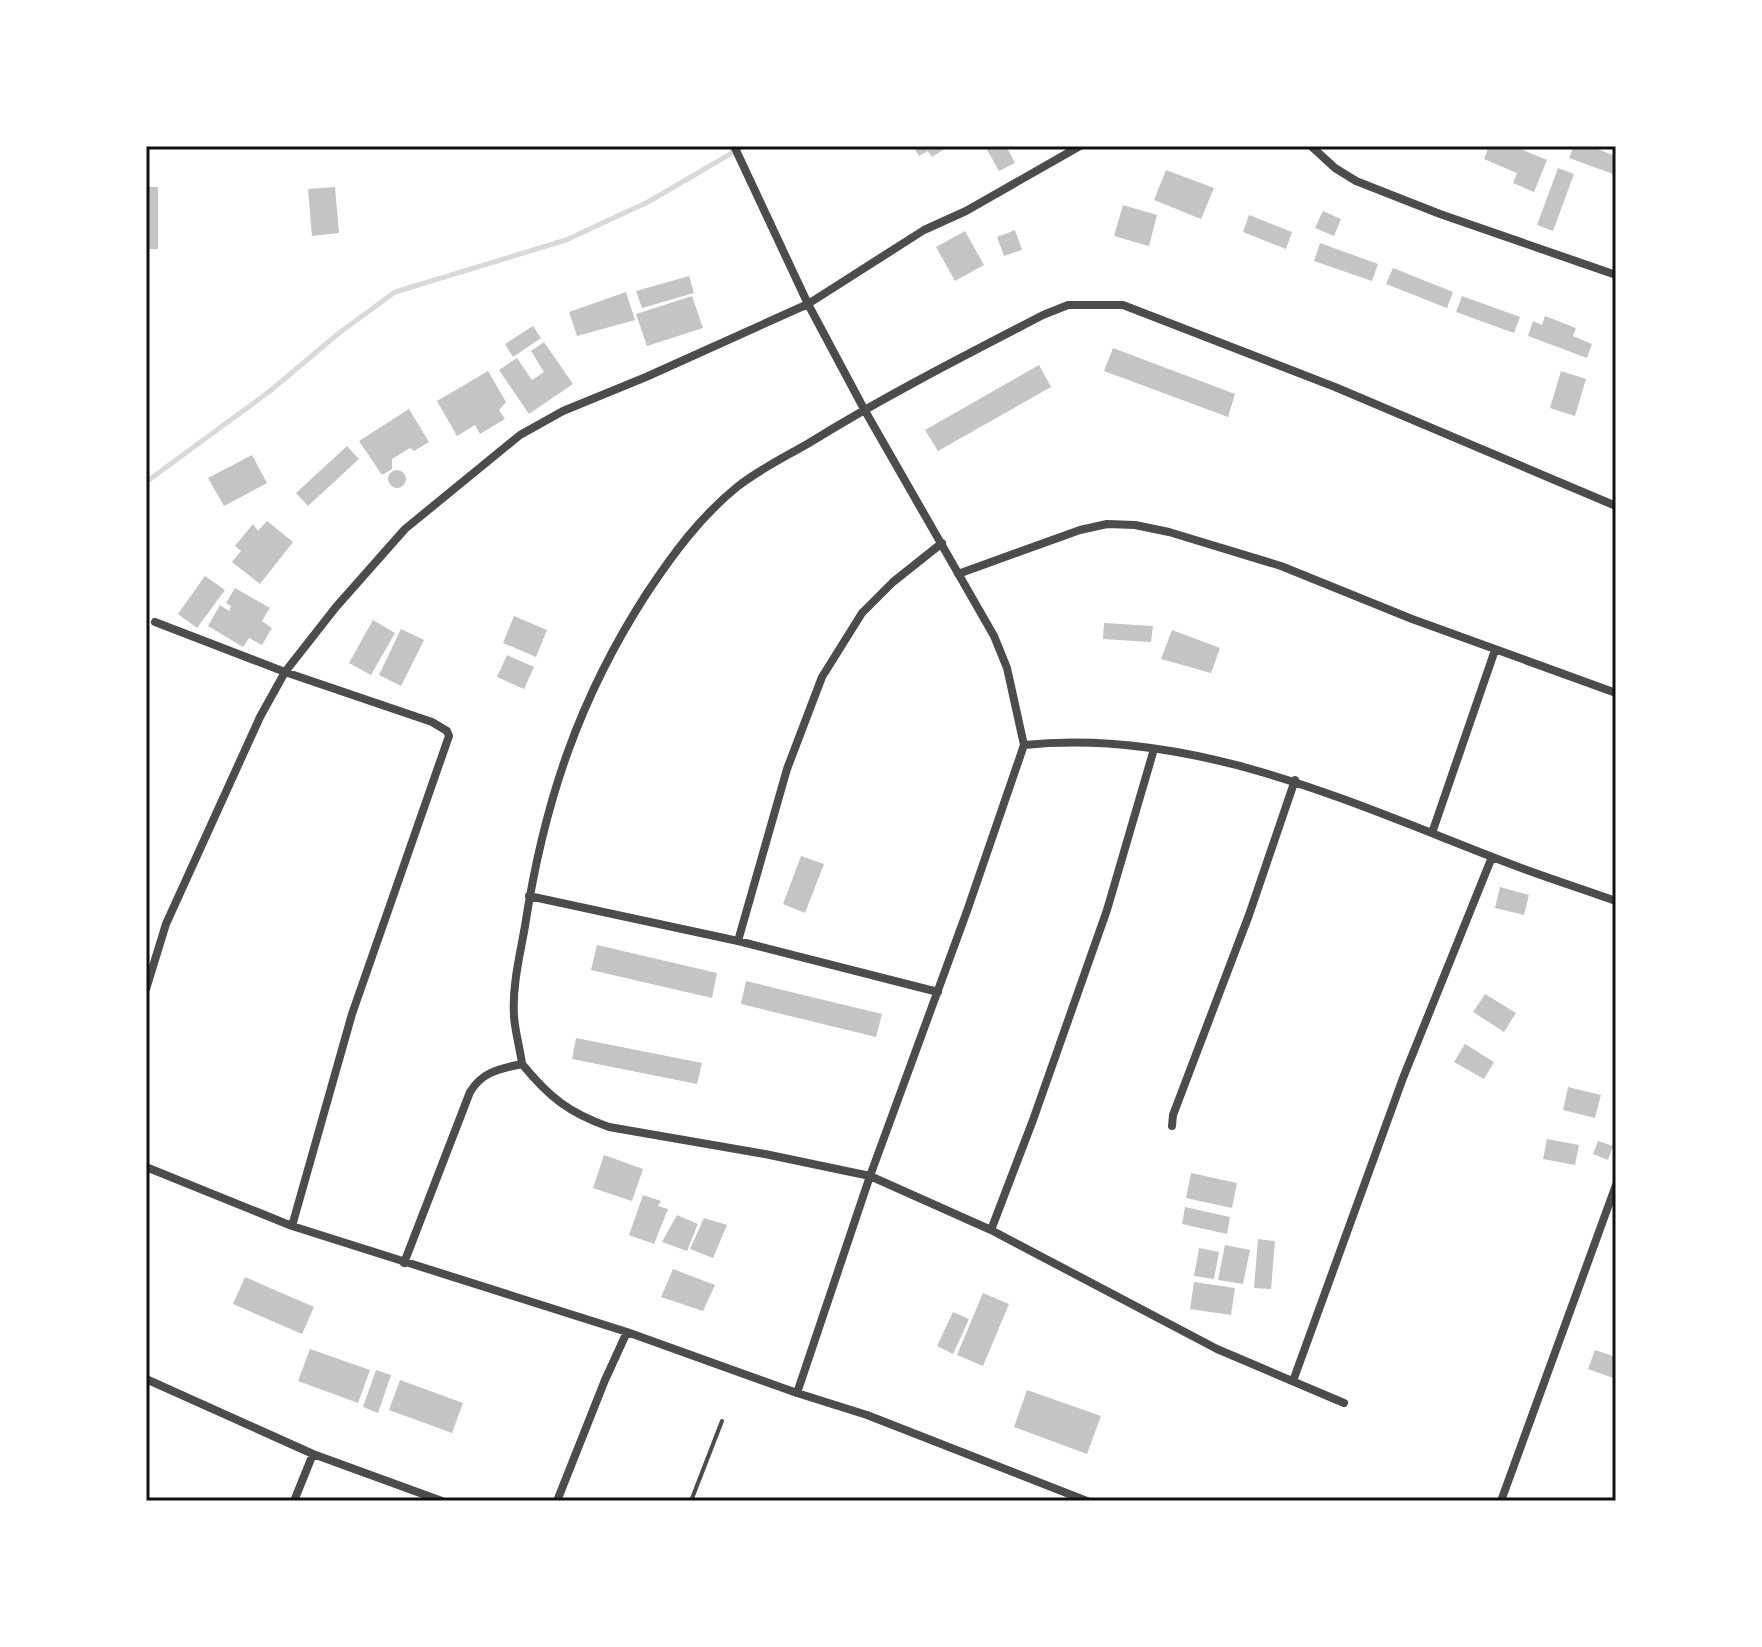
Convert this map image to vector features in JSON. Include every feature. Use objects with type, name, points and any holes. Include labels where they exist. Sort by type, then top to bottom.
[{"type":"street","points":[[734,146],[808,304],[864,409],[994,636],[1007,668],[1024,745],[870,1176],[797,1393]]},
{"type":"street","points":[[146,989],[172,910],[253,730],[285,672],[336,607],[405,529],[520,435],[563,411],[808,304],[924,230],[966,211],[1080,146]]},
{"type":"street","points":[[1311,146],[1335,168],[1356,181],[1440,214],[1616,275]]},
{"type":"street","points":[[1344,1403],[1217,1349],[991,1230],[870,1176],[609,1127],[563,1106],[544,1091],[522,1064],[514,1016],[515,992],[529,896],[562,762],[584,707],[628,623],[672,555],[708,512],[740,485],[864,409],[1043,315],[1068,305],[1123,305],[1335,387],[1616,506]]},
{"type":"street","points":[[958,574],[1080,530],[1107,524],[1135,525],[1169,532],[1281,566],[1495,650],[1616,693]]},
{"type":"street","points":[[738,941],[787,769],[822,677],[862,613],[893,582],[942,543]]},
{"type":"street","points":[[155,622],[285,672],[432,722],[447,731],[449,736],[352,1014],[292,1226]]},
{"type":"street","points":[[1432,833],[1495,650]]},
{"type":"street","points":[[1024,745],[1058,741],[1099,742],[1209,757],[1295,780],[1492,857],[1616,901]]},
{"type":"street","points":[[991,1230],[1107,910],[1154,749]]},
{"type":"street","points":[[1172,1126],[1173,1115],[1249,915],[1295,780]]},
{"type":"street","points":[[1293,1381],[1403,1078],[1492,857]]},
{"type":"street","points":[[529,896],[738,941],[938,992]]},
{"type":"street","points":[[404,1263],[470,1092],[477,1081],[490,1072],[522,1064]]},
{"type":"street","points":[[146,1167],[292,1226],[627,1332],[867,1415],[1087,1501]]},
{"type":"street","points":[[1501,1501],[1613,1202],[1616,1185]]},
{"type":"street","points":[[557,1501],[627,1332]]},
{"type":"street","points":[[146,1379],[313,1454],[442,1501]]},
{"type":"street","points":[[294,1501],[313,1454]]},
{"type":"lane","points":[[691,1501],[722,1421]]},
{"type":"building","points":[[913,146],[946,148],[932,157],[928,151],[919,156]]},
{"type":"building","points":[[985,146],[1006,146],[1015,163],[999,171]]},
{"type":"building","points":[[1489,146],[1513,146],[1547,160],[1534,192],[1513,183],[1517,173],[1484,159]]},
{"type":"building","points":[[1574,146],[1589,146],[1616,156],[1616,175],[1569,158]]},
{"type":"building","points":[[1558,168],[1574,174],[1553,231],[1537,225]]},
{"type":"building","points":[[1166,170],[1214,188],[1201,219],[1154,200]]},
{"type":"building","points":[[146,187],[158,187],[158,249],[146,249]]},
{"type":"building","points":[[335,187],[339,233],[312,236],[308,189]]},
{"type":"building","points":[[1123,205],[1157,215],[1149,246],[1114,236]]},
{"type":"building","points":[[1323,211],[1341,219],[1334,236],[1315,228]]},
{"type":"building","points":[[1249,215],[1292,232],[1286,249],[1243,232]]},
{"type":"building","points":[[1015,230],[1022,250],[1004,256],[997,237]]},
{"type":"building","points":[[965,231],[984,265],[955,281],[936,247]]},
{"type":"building","points":[[1320,243],[1378,264],[1372,281],[1314,261]]},
{"type":"building","points":[[1393,268],[1453,292],[1447,308],[1386,284]]},
{"type":"building","points":[[689,276],[694,293],[642,308],[636,291]]},
{"type":"building","points":[[626,292],[635,320],[577,336],[569,312]]},
{"type":"building","points":[[692,296],[703,328],[647,346],[636,314]]},
{"type":"building","points":[[1462,296],[1520,317],[1514,333],[1456,312]]},
{"type":"building","points":[[1545,316],[1576,328],[1573,336],[1592,344],[1587,358],[1528,336],[1533,321],[1542,325]]},
{"type":"building","points":[[533,326],[541,338],[513,357],[505,344]]},
{"type":"building","points":[[544,342],[573,384],[529,414],[499,370],[517,358],[532,380],[544,372],[531,351]]},
{"type":"building","points":[[1113,348],[1235,394],[1228,417],[1104,371]]},
{"type":"building","points":[[1039,365],[1051,387],[938,451],[925,430]]},
{"type":"building","points":[[488,371],[506,402],[499,410],[505,419],[480,434],[475,425],[457,436],[437,401]]},
{"type":"building","points":[[1561,371],[1586,379],[1575,416],[1550,408]]},
{"type":"building","points":[[409,409],[429,442],[414,451],[410,448],[392,459],[392,469],[382,475],[359,441]]},
{"type":"building","points":[[347,446],[359,459],[308,506],[296,493]]},
{"type":"building","points":[[252,455],[267,483],[224,506],[208,478]]},
{"type":"building","points":[[397,470],[406,479],[397,488],[388,479]]},
{"type":"building","points":[[267,521],[293,542],[260,584],[232,562],[241,551],[235,546],[253,524],[258,531]]},
{"type":"building","points":[[205,576],[225,590],[197,628],[178,614]]},
{"type":"building","points":[[235,588],[270,608],[262,621],[272,628],[262,645],[249,638],[243,647],[208,626],[220,605],[229,611],[231,606],[226,603]]},
{"type":"building","points":[[514,616],[547,630],[536,657],[503,643]]},
{"type":"building","points":[[373,620],[395,633],[371,675],[349,663]]},
{"type":"building","points":[[1104,623],[1153,626],[1151,642],[1103,639]]},
{"type":"building","points":[[401,629],[424,640],[401,686],[379,675]]},
{"type":"building","points":[[1172,630],[1220,648],[1211,673],[1161,659]]},
{"type":"building","points":[[507,655],[534,667],[524,689],[497,677]]},
{"type":"building","points":[[801,856],[824,864],[805,913],[783,904]]},
{"type":"building","points":[[1500,887],[1529,895],[1524,915],[1495,908]]},
{"type":"building","points":[[597,945],[717,973],[712,998],[591,970]]},
{"type":"building","points":[[746,981],[882,1014],[876,1037],[741,1004]]},
{"type":"building","points":[[1485,994],[1516,1013],[1504,1032],[1473,1012]]},
{"type":"building","points":[[576,1038],[702,1063],[697,1084],[572,1059]]},
{"type":"building","points":[[1465,1044],[1494,1062],[1484,1079],[1454,1062]]},
{"type":"building","points":[[1568,1087],[1601,1095],[1595,1118],[1563,1110]]},
{"type":"building","points":[[1547,1139],[1579,1145],[1575,1165],[1543,1159]]},
{"type":"building","points":[[1598,1141],[1613,1146],[1608,1160],[1593,1154]]},
{"type":"building","points":[[604,1155],[643,1169],[632,1201],[593,1188]]},
{"type":"building","points":[[1191,1173],[1237,1183],[1232,1208],[1186,1198]]},
{"type":"building","points":[[643,1195],[661,1201],[658,1206],[668,1209],[654,1244],[629,1235]]},
{"type":"building","points":[[1185,1207],[1230,1217],[1227,1234],[1182,1224]]},
{"type":"building","points":[[677,1215],[698,1224],[687,1251],[662,1242]]},
{"type":"building","points":[[704,1218],[727,1225],[713,1258],[690,1249]]},
{"type":"building","points":[[1258,1239],[1275,1241],[1271,1289],[1254,1288]]},
{"type":"building","points":[[1225,1245],[1250,1250],[1243,1284],[1218,1280]]},
{"type":"building","points":[[1199,1248],[1219,1252],[1214,1279],[1194,1276]]},
{"type":"building","points":[[673,1269],[715,1285],[703,1311],[661,1297]]},
{"type":"building","points":[[245,1277],[314,1307],[302,1334],[233,1304]]},
{"type":"building","points":[[1194,1282],[1235,1288],[1231,1315],[1190,1309]]},
{"type":"building","points":[[983,1293],[1009,1304],[983,1366],[957,1355]]},
{"type":"building","points":[[953,1312],[969,1319],[953,1354],[937,1346]]},
{"type":"building","points":[[310,1349],[370,1370],[358,1403],[298,1381]]},
{"type":"building","points":[[1595,1350],[1616,1357],[1616,1379],[1588,1369]]},
{"type":"building","points":[[376,1370],[391,1375],[378,1413],[363,1407]]},
{"type":"building","points":[[400,1380],[463,1403],[452,1433],[389,1410]]},
{"type":"building","points":[[1027,1390],[1101,1416],[1087,1454],[1014,1427]]},
{"type":"waterway","points":[[146,482],[270,391],[339,333],[395,292],[566,240],[648,202],[744,146]]}]
